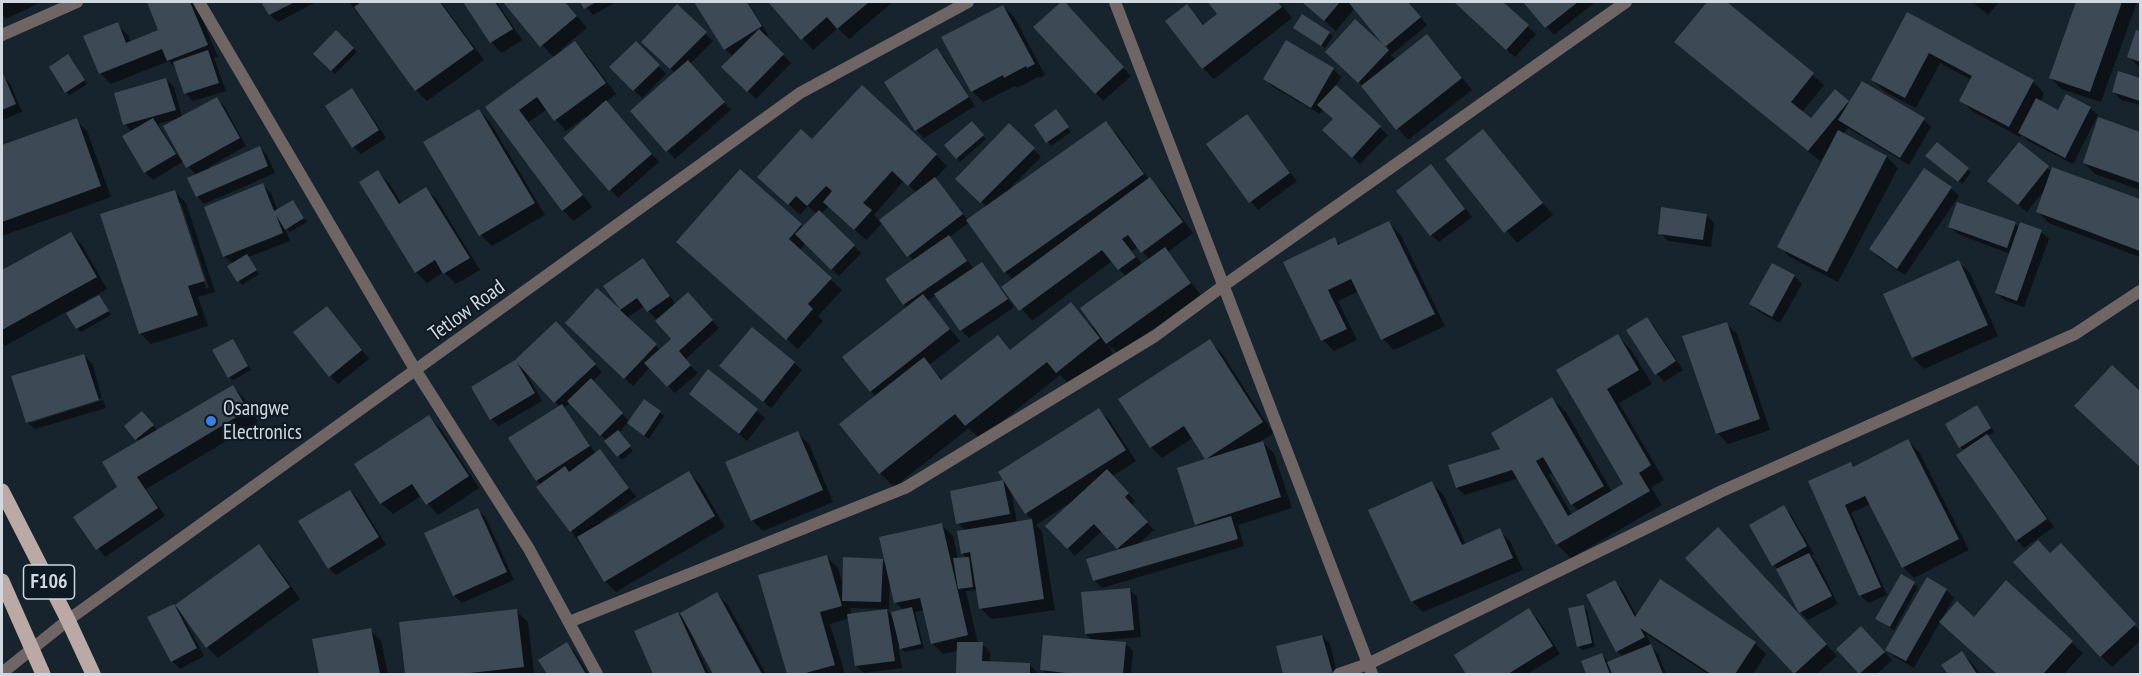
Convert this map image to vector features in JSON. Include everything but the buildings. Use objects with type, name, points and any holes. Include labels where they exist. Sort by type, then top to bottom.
[{"type":"main road","name":"F106","points":[[2,491],[68,620],[93,675]]},
{"type":"main road","name":"F106","points":[[2,581],[43,675]]},
{"type":"street","points":[[2,35],[77,2]]},
{"type":"street","points":[[199,2],[416,371],[529,549],[597,675]]},
{"type":"street","name":"Tetlow Road","points":[[2,673],[68,620],[800,93],[968,2]]},
{"type":"street","points":[[1115,2],[1370,670]]},
{"type":"street","points":[[569,622],[905,488],[1155,336],[1626,2]]},
{"type":"street","points":[[1339,675],[1370,670],[1722,491],[2075,334],[2140,291]]},
{"type":"place","name":"Osangwe Electronics","points":[[211,421]]}]
